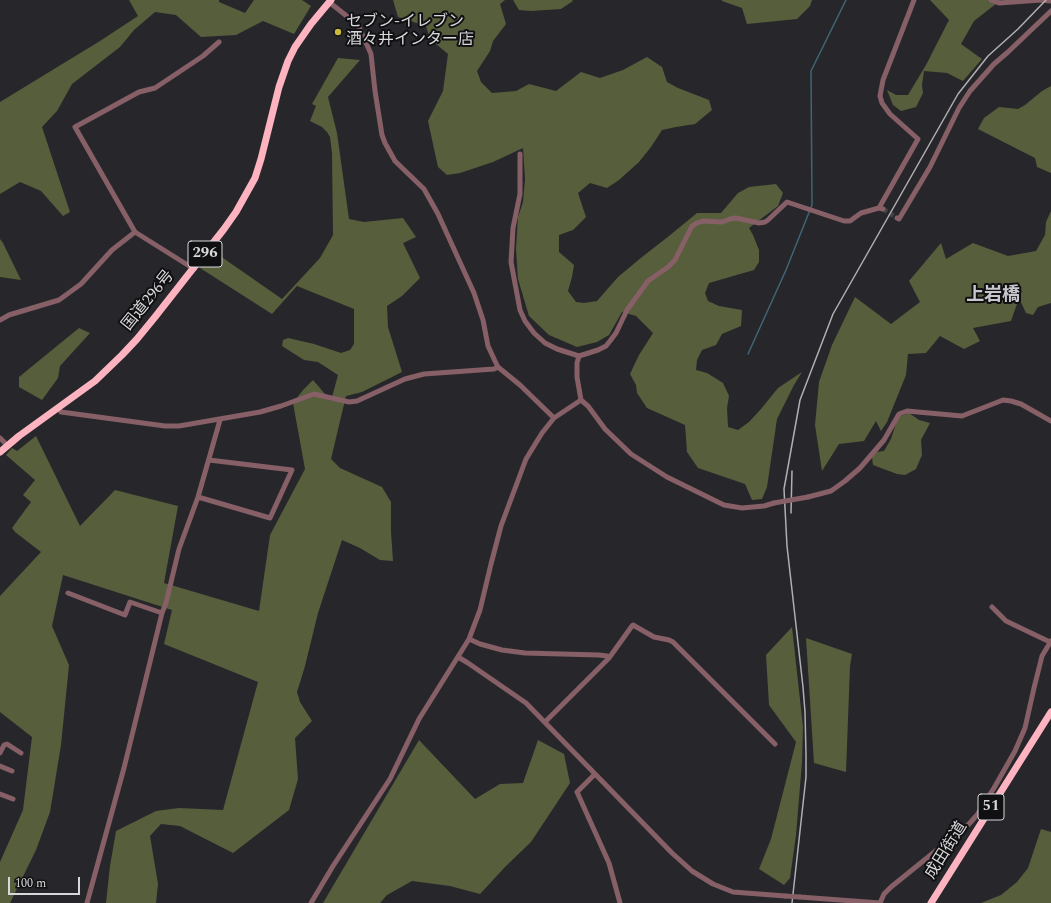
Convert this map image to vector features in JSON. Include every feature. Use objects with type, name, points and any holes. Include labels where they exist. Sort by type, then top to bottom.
[{"type":"highway","name":"国道296号","points":[[0,452],[7,445],[95,381],[137,340],[194,269],[236,212],[255,178],[279,87],[288,61],[311,24],[330,1]]},
{"type":"highway","name":"成田街道","points":[[932,903],[1051,712]]},
{"type":"street","points":[[520,154],[520,194],[513,228],[512,262],[520,310],[525,321],[534,334],[545,343],[557,349],[579,356],[598,350],[606,346],[616,333],[627,310],[648,282],[668,267],[674,260],[692,226],[697,223],[703,221],[722,222],[736,218],[759,223],[765,222],[787,202],[844,221],[850,221],[861,213],[881,208],[918,139],[890,114],[882,103],[880,96],[883,80],[914,0]]},
{"type":"street","points":[[991,0],[999,3],[1041,0],[1051,1]]},
{"type":"street","points":[[330,1],[358,25],[371,54],[375,91],[382,135],[385,143],[396,161],[424,189],[438,214],[474,293],[483,320],[488,346],[498,366],[554,418]]},
{"type":"street","points":[[897,218],[899,219],[930,167],[959,108],[970,92],[994,64],[1051,10]]},
{"type":"street","points":[[194,269],[135,232],[74,127],[139,92],[155,88],[203,56],[219,42]]},
{"type":"street","points":[[0,320],[9,315],[59,300],[81,284],[112,250],[135,232]]},
{"type":"street","points":[[579,356],[576,377],[581,400],[588,406],[605,430],[632,454],[667,477],[724,505],[742,508],[764,506],[831,491],[860,468],[884,440],[898,414],[907,411],[962,416],[1003,400],[1021,404],[1051,421]]},
{"type":"street","points":[[58,408],[61,412],[165,426],[180,426],[260,412],[314,394],[349,402],[357,401],[405,379],[424,374],[494,369],[498,366]]},
{"type":"street","points":[[311,903],[333,866],[390,779],[419,719],[469,639],[480,610],[501,526],[526,459],[533,446],[554,418],[581,400]]},
{"type":"street","points":[[87,903],[124,768],[179,549],[198,497],[220,420]]},
{"type":"street","points":[[0,438],[7,445]]},
{"type":"street","points":[[198,497],[270,518],[292,470],[209,460]]},
{"type":"street","points":[[68,593],[125,614],[130,602],[162,613]]},
{"type":"street","points":[[458,657],[526,703],[672,853],[692,871],[713,884],[733,892],[880,903],[884,894],[891,887],[977,816],[994,788],[1025,728],[1042,656],[1050,641],[1006,621],[992,607]]},
{"type":"street","points":[[545,722],[609,658],[633,625],[654,637],[673,642],[775,744]]},
{"type":"street","points":[[469,639],[480,644],[502,650],[525,653],[598,655],[609,658]]},
{"type":"street","points":[[0,752],[4,745],[7,744],[21,753]]},
{"type":"street","points":[[0,766],[12,772]]},
{"type":"street","points":[[595,774],[577,792],[609,863],[620,903]]},
{"type":"street","points":[[0,794],[13,799]]},
{"type":"green space","points":[[129,0],[219,0],[219,2],[245,13],[254,0],[302,0],[311,6],[294,34],[263,21],[236,35],[201,37],[176,15],[155,12],[134,30],[120,47],[72,84],[57,111],[42,127],[70,212],[63,216],[41,191],[20,182],[0,194],[0,102],[138,16]]},
{"type":"green space","points":[[393,0],[505,0],[500,4],[506,24],[493,41],[490,51],[477,71],[481,82],[492,93],[516,91],[529,84],[556,91],[581,72],[600,78],[623,70],[647,57],[662,67],[667,82],[709,100],[712,110],[695,124],[662,130],[639,162],[619,180],[607,188],[590,183],[578,193],[586,217],[573,230],[559,235],[559,252],[574,265],[568,291],[576,302],[584,303],[597,301],[618,277],[697,213],[721,213],[738,193],[749,187],[776,184],[783,193],[778,206],[749,228],[759,250],[759,262],[754,270],[709,283],[705,293],[708,301],[719,306],[742,310],[741,326],[722,334],[716,345],[702,350],[697,360],[696,370],[707,373],[723,383],[729,396],[727,408],[728,427],[738,430],[749,422],[778,388],[802,372],[777,419],[767,487],[762,499],[752,500],[745,484],[698,468],[687,452],[685,425],[647,408],[637,393],[636,385],[630,374],[639,355],[653,333],[636,316],[622,312],[609,335],[597,342],[577,347],[549,335],[529,316],[518,279],[516,249],[518,217],[523,202],[525,179],[523,148],[493,162],[460,173],[447,175],[438,167],[428,121],[443,91],[448,54],[430,39],[426,26],[398,17]]},
{"type":"green space","points":[[513,0],[573,1],[561,9],[531,11],[519,10]]},
{"type":"green space","points":[[722,0],[812,0],[810,6],[797,19],[747,24],[742,8]]},
{"type":"green space","points":[[930,0],[1001,0],[974,21],[961,44],[982,59],[963,81],[947,73],[924,71],[922,85],[923,93],[916,107],[901,111],[893,105],[887,90],[896,95],[908,95],[926,65],[949,20]]},
{"type":"green space","points":[[338,58],[360,60],[328,97],[337,133],[349,219],[364,222],[403,218],[416,237],[403,243],[420,278],[402,296],[387,306],[388,327],[402,372],[362,392],[346,396],[331,459],[340,468],[382,487],[391,502],[393,561],[380,560],[360,548],[342,540],[318,613],[297,692],[300,702],[312,721],[295,738],[298,779],[289,810],[233,853],[180,826],[161,824],[150,836],[158,884],[156,903],[106,903],[116,831],[156,811],[179,808],[223,810],[258,682],[164,644],[172,610],[63,575],[52,626],[69,665],[61,745],[50,812],[36,850],[10,903],[0,903],[0,862],[23,810],[32,737],[0,712],[0,596],[41,552],[12,528],[31,502],[23,495],[35,480],[6,455],[12,448],[17,451],[36,436],[80,526],[115,490],[178,506],[164,583],[259,611],[270,535],[305,469],[293,403],[313,380],[331,401],[338,375],[318,362],[304,360],[282,346],[283,340],[288,338],[314,344],[341,353],[350,350],[354,344],[354,309],[297,286],[272,314],[200,268],[213,251],[282,299],[320,258],[333,235],[332,153],[330,137],[327,132],[322,127],[310,121],[316,106],[312,104]]},
{"type":"green space","points":[[1051,86],[1051,173],[1037,167],[1035,158],[978,129],[984,118],[999,107],[1018,109]]},
{"type":"green space","points":[[1051,211],[1051,303],[1038,307],[1033,315],[1026,313],[1019,298],[1011,321],[973,328],[980,341],[964,349],[940,336],[926,353],[908,354],[906,375],[887,422],[881,431],[876,421],[864,441],[839,444],[822,471],[815,425],[819,382],[832,345],[855,297],[891,324],[920,302],[909,281],[941,243],[946,259],[973,243],[1008,256],[1036,251],[1045,235],[1046,222]]},
{"type":"green space","points":[[0,239],[3,243],[21,280],[0,277]]},
{"type":"green space","points":[[79,328],[90,333],[60,366],[58,378],[42,400],[19,387],[19,377]]},
{"type":"green space","points":[[909,413],[919,420],[930,423],[921,440],[922,455],[916,469],[905,475],[897,474],[873,465],[872,457],[877,452],[884,451],[891,439],[898,417]]},
{"type":"green space","points":[[792,627],[803,727],[802,762],[796,835],[790,878],[784,885],[759,869],[771,839],[796,742],[769,705],[766,655]]},
{"type":"green space","points":[[806,638],[852,654],[850,666],[846,772],[814,763]]},
{"type":"green space","points":[[419,740],[475,799],[500,784],[523,783],[538,740],[564,754],[570,783],[531,842],[480,894],[450,886],[412,881],[387,895],[380,903],[323,903]]},
{"type":"green space","points":[[1041,829],[1051,832],[1051,903],[981,903],[1001,895],[1017,882],[1028,868]]},
{"type":"waterway","points":[[748,354],[786,270],[812,205],[811,71],[846,0]]},
{"type":"tunnel","points":[[883,209],[897,218]]},
{"type":"railway","points":[[792,903],[806,777],[806,755],[803,687],[787,546],[784,489],[800,400],[833,314],[958,94],[988,56],[1018,29],[1046,0]]},
{"type":"railway","points":[[791,513],[792,471]]},
{"type":"place","name":"セブン-イレブン 酒々井インター店","points":[[338,32]]},
{"type":"district","name":"上岩橋","points":[[993,296]]}]
